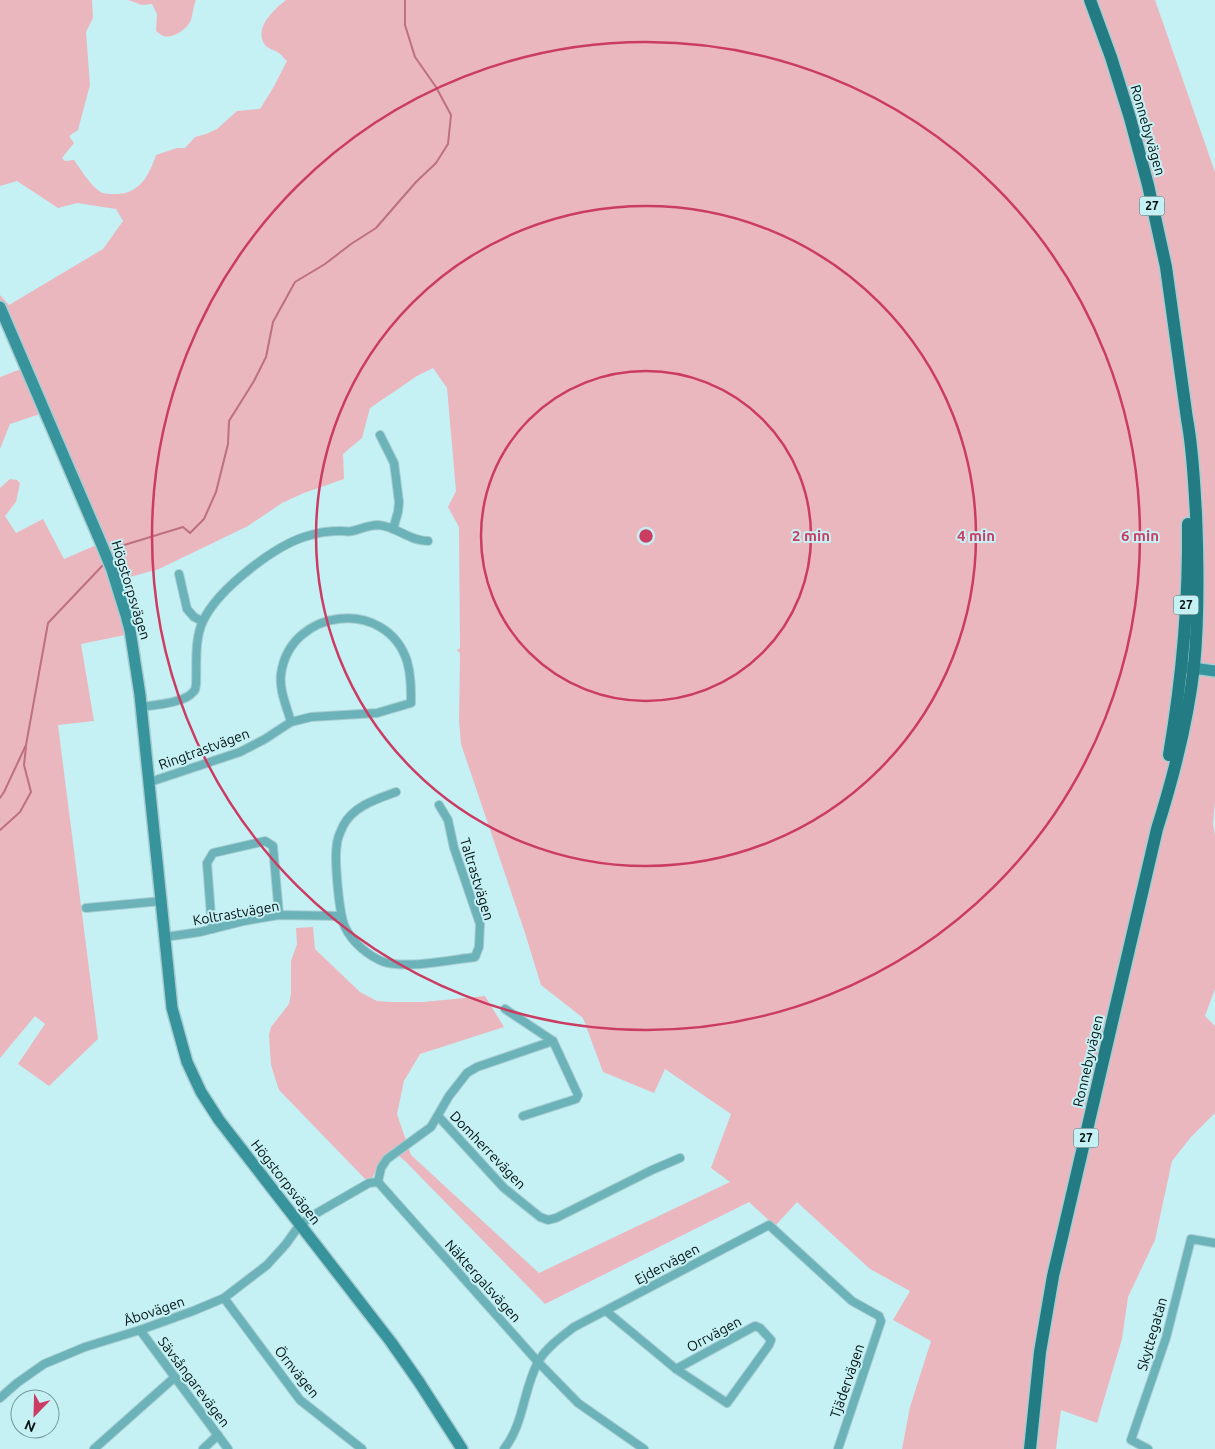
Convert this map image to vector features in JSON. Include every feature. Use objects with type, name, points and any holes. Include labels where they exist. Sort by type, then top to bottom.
[{"type":"main road","name":"Ronnebyvägen","points":[[1030,1449],[1040,1352],[1054,1276],[1157,829],[1169,791],[1180,744],[1187,667],[1187,419],[1166,268],[1148,185],[1122,92],[1090,0]]},
{"type":"street","name":"Högstorpsvägen","points":[[0,307],[112,570],[130,630],[150,782],[172,1008],[186,1062],[201,1092],[219,1120],[414,1374],[462,1449]]},
{"type":"street","points":[[380,435],[394,463],[399,502],[393,529]]},
{"type":"street","points":[[141,708],[192,694],[194,691],[198,636],[202,621],[225,591],[255,565],[284,545],[311,534],[352,531],[368,526],[380,525],[415,539],[428,541]]},
{"type":"street","points":[[179,574],[187,609],[194,617],[202,621]]},
{"type":"street","name":"Ringtrastvägen","points":[[150,782],[240,752],[291,722],[312,717],[377,713],[411,703],[411,681],[407,660],[399,645],[388,633],[373,624],[356,618],[338,618],[321,623],[308,630],[296,641],[288,653],[281,676],[281,688],[291,722]]},
{"type":"street","points":[[1187,667],[1215,671]]},
{"type":"street","points":[[341,916],[336,844],[344,825],[356,811],[372,800],[396,792]]},
{"type":"street","name":"Taltrastvägen","points":[[341,916],[353,939],[366,952],[384,962],[404,966],[475,957],[479,947],[480,924],[454,848],[448,820],[439,805]]},
{"type":"street","points":[[212,929],[207,863],[214,853],[265,841],[273,846],[279,915]]},
{"type":"street","points":[[86,908],[162,901]]},
{"type":"street","name":"Koltrastvägen","points":[[165,937],[200,932],[279,915],[341,916]]},
{"type":"street","points":[[505,1009],[553,1042],[578,1095],[576,1099],[523,1116]]},
{"type":"street","points":[[301,1225],[310,1217],[369,1182],[378,1182],[381,1168],[387,1159],[430,1127],[449,1096],[467,1073],[477,1067],[553,1042]]},
{"type":"street","name":"Domherrevägen","points":[[438,1116],[504,1188],[540,1217],[548,1220],[556,1218],[680,1158]]},
{"type":"street","name":"Näktergalsvägen","points":[[378,1182],[538,1362],[578,1402],[633,1446],[644,1449]]},
{"type":"street","name":"Åbovägen","points":[[0,1398],[44,1364],[85,1347],[140,1330],[224,1298],[267,1266],[301,1225]]},
{"type":"street","name":"Ejdervägen","points":[[504,1449],[514,1435],[538,1362],[555,1341],[574,1327],[769,1225],[852,1301],[879,1316],[881,1321]]},
{"type":"street","name":"Skyttegatan","points":[[1148,1449],[1131,1440],[1166,1338],[1191,1239],[1215,1242]]},
{"type":"street","name":"Örnvägen","points":[[224,1298],[300,1400],[362,1449]]},
{"type":"street","name":"Orrvägen","points":[[606,1311],[676,1369],[727,1403],[771,1340],[760,1328],[755,1326],[676,1369]]},
{"type":"street","name":"Tjädervägen","points":[[838,1449],[881,1321]]},
{"type":"street","name":"Sävsångarevägen","points":[[140,1330],[228,1449]]},
{"type":"street","points":[[94,1449],[175,1377]]},
{"type":"street","points":[[203,1449],[218,1435]]},
{"type":"street","points":[[510,1442],[517,1449]]},
{"type":"shaded area","points":[[0,0],[92,0],[93,18],[86,32],[90,85],[78,130],[69,136],[74,143],[62,158],[65,161],[74,160],[99,191],[114,194],[130,191],[142,183],[156,155],[177,148],[185,148],[195,137],[217,129],[237,111],[260,109],[287,61],[279,53],[265,45],[262,39],[263,26],[271,14],[286,0],[1155,0],[1215,172],[1215,801],[1213,824],[1215,836],[1215,989],[1205,1016],[1215,1026],[1215,1113],[1191,1137],[1172,1161],[1155,1240],[1128,1297],[1122,1339],[1097,1423],[1061,1410],[1056,1449],[902,1449],[910,1407],[931,1341],[893,1320],[910,1291],[870,1269],[797,1202],[775,1226],[749,1202],[545,1304],[394,1152],[379,1166],[369,1183],[279,1090],[271,1065],[269,1035],[271,1027],[289,1004],[291,994],[291,961],[297,944],[296,928],[313,927],[315,949],[360,992],[377,1001],[423,1002],[485,996],[504,1027],[420,1054],[404,1081],[397,1114],[411,1155],[539,1273],[730,1182],[711,1168],[731,1114],[665,1069],[654,1093],[603,1072],[583,1018],[541,985],[461,744],[459,721],[460,653],[457,650],[460,648],[459,527],[448,507],[456,491],[447,388],[433,368],[417,376],[370,408],[362,438],[343,454],[344,479],[282,503],[248,526],[159,569],[130,577],[140,632],[81,644],[94,721],[58,725],[98,1039],[49,1086],[18,1064],[45,1024],[35,1016],[0,1058],[0,488],[10,479],[17,480],[20,483],[16,502],[5,516],[16,533],[43,519],[64,559],[101,543],[46,412],[10,424],[0,449],[0,377],[26,367],[0,317],[0,295],[9,305],[103,249],[123,221],[116,209],[77,203],[58,208],[17,181],[0,186]]},
{"type":"shaded area","points":[[128,0],[196,0],[189,23],[183,30],[167,37],[156,31],[157,14],[152,4],[142,5]]},
{"type":"waterway","points":[[111,557],[121,546],[183,527],[190,533],[204,519],[216,492],[228,444],[229,421],[254,381],[266,357],[273,322],[295,282],[325,264],[376,228],[416,182],[436,163],[448,144],[451,115],[436,87],[415,57],[405,25],[405,0]]},
{"type":"waterway","points":[[0,798],[26,745],[48,623],[104,564]]},
{"type":"waterway","points":[[0,830],[20,812],[31,792],[24,765],[26,747]]}]
